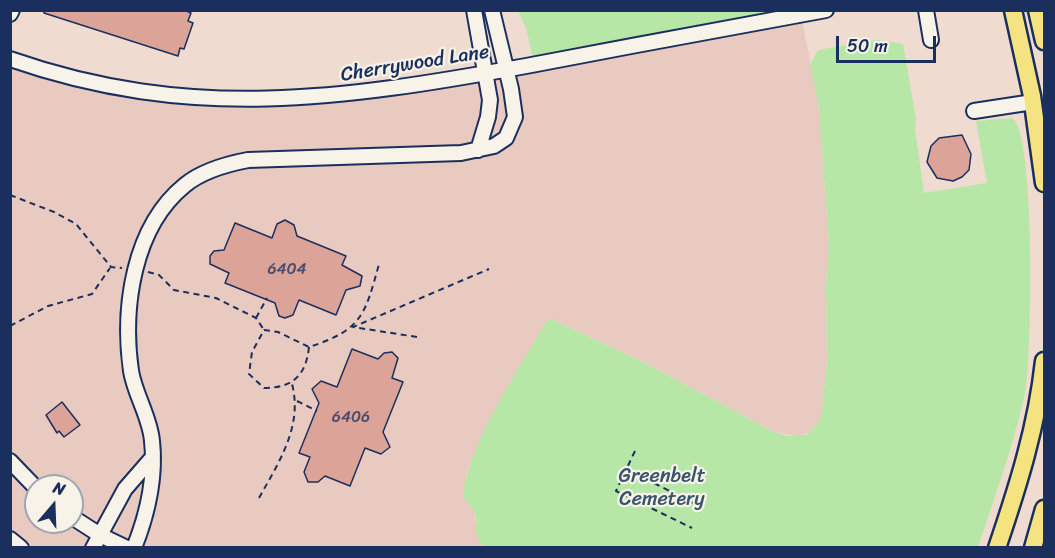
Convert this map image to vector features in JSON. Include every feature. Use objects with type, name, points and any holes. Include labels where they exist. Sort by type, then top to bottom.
[{"type":"main road","points":[[1013,10],[1033,102],[1044,183]]},
{"type":"main road","points":[[1037,10],[1044,41]]},
{"type":"main road","points":[[997,548],[1030,442],[1044,361]]},
{"type":"main road","points":[[1033,548],[1044,509]]},
{"type":"street","points":[[474,10],[483,73],[490,100],[488,117],[478,150]]},
{"type":"street","points":[[134,548],[151,493],[152,458],[150,430],[131,371],[128,324],[130,296],[141,254],[155,220],[168,201],[186,184],[230,163],[248,160],[478,150],[494,146],[506,138],[511,128],[515,106],[492,10]]},
{"type":"street","name":"Cherrywood Lane","points":[[10,60],[46,72],[108,87],[227,100],[340,96],[483,73],[825,10]]},
{"type":"street","points":[[926,10],[931,40]]},
{"type":"street","points":[[975,111],[1033,102]]},
{"type":"street","points":[[96,541],[125,489],[152,458]]},
{"type":"street","points":[[10,461],[24,476]]},
{"type":"street","points":[[84,529],[96,541],[119,546]]},
{"type":"street","points":[[10,539],[21,548]]},
{"type":"path","points":[[353,327],[366,306],[379,264]]},
{"type":"path","points":[[10,326],[48,306],[92,294],[111,267]]},
{"type":"path","points":[[309,347],[308,361],[292,384],[281,388],[264,388],[249,374],[252,352],[264,330],[278,332],[309,347],[330,340],[353,327],[489,269]]},
{"type":"path","points":[[256,318],[267,298]]},
{"type":"path","points":[[353,327],[417,337]]},
{"type":"path","points":[[259,498],[290,442],[297,400],[292,384]]},
{"type":"path","points":[[297,400],[317,411]]},
{"type":"path","points":[[635,451],[616,490],[692,528]]},
{"type":"path","points":[[626,469],[701,507]]},
{"type":"shaded area","points":[[801,15],[818,101],[829,241],[826,288],[827,361],[819,422],[812,432],[798,436],[774,432],[643,362],[552,319],[547,321],[514,377],[479,443],[466,474],[464,498],[473,510],[482,547],[11,548],[11,59],[108,87],[301,99]]},
{"type":"green space","points":[[518,11],[826,11],[534,64],[526,28]]},
{"type":"green space","name":"Greenbelt Cemetery","points":[[877,40],[903,44],[916,119],[915,129],[924,193],[987,183],[976,121],[1012,118],[1020,132],[1029,203],[1030,249],[1029,338],[1025,394],[1015,433],[978,547],[486,548],[482,545],[477,536],[476,520],[472,508],[464,498],[472,458],[510,383],[547,321],[551,319],[643,362],[774,432],[788,436],[807,435],[819,422],[827,361],[826,288],[829,241],[818,101],[810,65],[818,50]]},
{"type":"building","points":[[44,10],[184,10],[191,13],[188,21],[193,23],[184,49],[180,48],[178,56],[44,13]]},
{"type":"building","points":[[962,135],[971,154],[969,170],[962,177],[953,181],[937,178],[927,162],[931,146],[939,138]]},
{"type":"building","points":[[285,220],[294,225],[297,236],[346,256],[342,265],[362,276],[360,286],[346,290],[336,315],[299,300],[293,315],[285,318],[279,316],[275,303],[225,283],[229,273],[210,264],[210,256],[214,251],[224,250],[235,223],[272,238],[277,224]]},
{"type":"building","points":[[352,349],[378,359],[384,353],[392,352],[398,358],[392,378],[403,382],[383,432],[390,447],[381,454],[365,448],[350,486],[325,476],[318,482],[308,482],[304,472],[310,457],[299,453],[319,403],[312,389],[321,381],[337,387]]},
{"type":"building","points":[[62,402],[80,425],[64,437],[59,431],[57,433],[46,415]]}]
